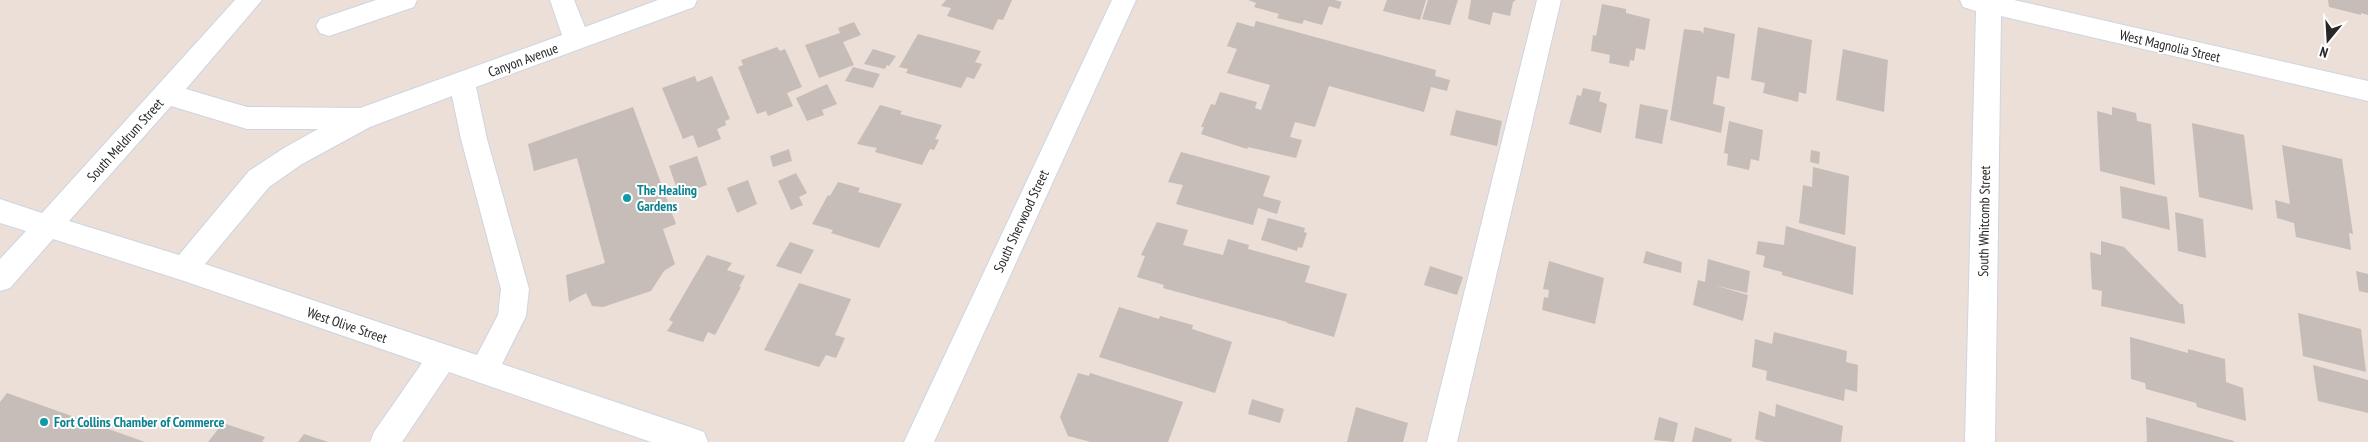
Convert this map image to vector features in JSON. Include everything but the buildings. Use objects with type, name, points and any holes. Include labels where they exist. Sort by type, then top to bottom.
[{"type":"street","name":"South Meldrum Street","points":[[0,278],[250,0]]},
{"type":"street","points":[[329,26],[405,0]]},
{"type":"street","points":[[562,0],[578,40]]},
{"type":"street","name":"Canyon Avenue","points":[[184,269],[259,179],[293,156],[361,119],[685,0]]},
{"type":"street","name":"South Sherwood Street","points":[[919,442],[1124,0]]},
{"type":"street","points":[[1442,442],[1549,0]]},
{"type":"street","name":"West Magnolia Street","points":[[1983,1],[2368,91]]},
{"type":"street","name":"South Whitcomb Street","points":[[1980,442],[1983,1]]},
{"type":"street","points":[[462,82],[474,139],[515,289],[512,316],[483,372]]},
{"type":"street","name":"Canyon Avenue","points":[[166,94],[247,118],[361,119]]},
{"type":"street","name":"West Olive Street","points":[[0,212],[184,269],[693,442]]},
{"type":"street","points":[[385,442],[442,358]]},
{"type":"place","name":"The Healing Gardens","points":[[627,198]]},
{"type":"place","name":"Fort Collins Chamber of Commerce","points":[[44,422]]}]
